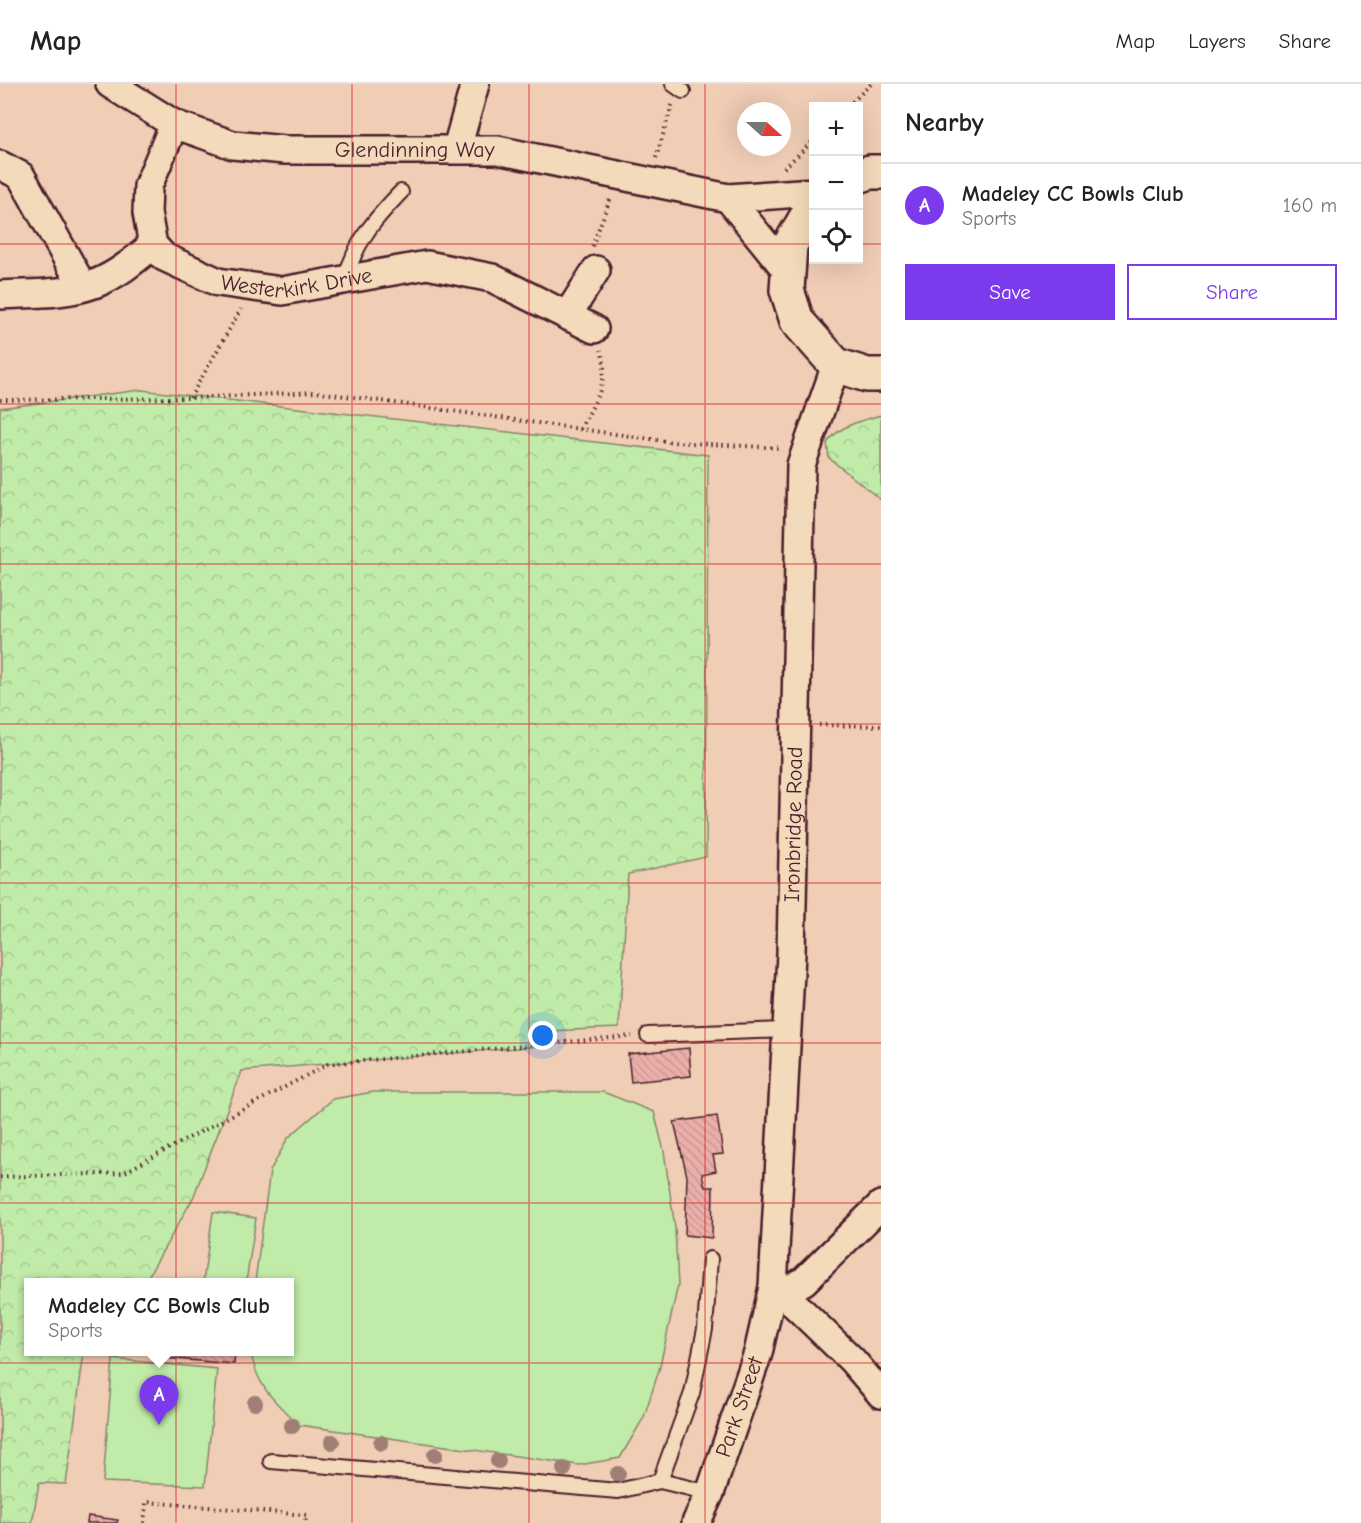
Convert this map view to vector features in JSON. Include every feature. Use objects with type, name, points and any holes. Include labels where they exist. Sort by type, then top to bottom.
[{"type":"main road","points":[[863,174],[881,172]]},
{"type":"main road","points":[[810,210],[790,245],[787,291],[797,321],[836,365],[867,375],[881,375]]},
{"type":"street","name":"Glendinning Way","points":[[110,84],[174,124],[233,145],[285,150],[457,148],[497,150],[729,198],[809,192]]},
{"type":"street","points":[[457,148],[475,84]]},
{"type":"street","points":[[0,295],[83,287],[111,276],[153,245],[147,213],[148,186],[174,124]]},
{"type":"street","points":[[0,165],[21,176],[83,287]]},
{"type":"street","points":[[729,198],[788,272]]},
{"type":"street","name":"Westerkirk Drive","points":[[153,245],[164,257],[218,282],[282,291],[427,265],[492,278],[594,329]]},
{"type":"street","points":[[567,316],[596,270]]},
{"type":"street","name":"Ironbridge Road","points":[[782,1288],[786,1030],[791,954],[801,465],[836,365]]},
{"type":"street","points":[[881,1205],[804,1281],[782,1288],[794,1304],[852,1360],[881,1394]]},
{"type":"street","name":"Park Street","points":[[696,1523],[710,1493],[782,1288]]},
{"type":"lane","points":[[345,280],[352,253],[370,226],[401,192]]},
{"type":"lane","points":[[648,1035],[786,1030]]},
{"type":"lane","points":[[660,1481],[692,1393],[705,1329],[710,1259]]},
{"type":"lane","points":[[271,1461],[618,1491],[660,1481],[710,1493]]},
{"type":"path","points":[[852,102],[871,84]]},
{"type":"path","points":[[650,180],[678,87]]},
{"type":"path","points":[[596,270],[587,257],[620,174]]},
{"type":"path","points":[[189,398],[254,287]]},
{"type":"path","points":[[580,429],[604,384],[605,361],[594,329]]},
{"type":"path","points":[[0,400],[189,398],[317,392],[672,442],[807,449]]},
{"type":"path","points":[[796,724],[881,726]]},
{"type":"path","points":[[0,1177],[123,1173],[328,1064],[648,1035]]},
{"type":"path","points":[[144,1523],[146,1502],[306,1515],[305,1523]]},
{"type":"green space","points":[[141,390],[708,455],[706,857],[628,874],[619,1028],[547,1031],[551,1045],[242,1071],[193,1198],[147,1278],[24,1278],[24,1356],[83,1356],[66,1484],[39,1483],[32,1523],[0,1523],[0,408]]},
{"type":"green space","points":[[881,415],[881,500],[829,458],[827,443],[844,428]]},
{"type":"green space","points":[[374,1092],[603,1092],[654,1112],[664,1151],[675,1228],[678,1285],[659,1370],[644,1417],[620,1458],[579,1465],[299,1425],[268,1393],[257,1375],[252,1356],[294,1356],[294,1278],[256,1278],[270,1171],[288,1138],[333,1099]]},
{"type":"green space","points":[[213,1212],[256,1218],[247,1278],[204,1278]]},
{"type":"green space","points":[[113,1359],[217,1369],[205,1486],[103,1482]]},
{"type":"building","points":[[689,1048],[691,1076],[631,1082],[628,1054]]},
{"type":"building","points":[[717,1116],[723,1154],[713,1155],[716,1171],[702,1174],[705,1187],[713,1187],[712,1238],[685,1235],[687,1176],[674,1122]]},
{"type":"building","points":[[164,1356],[235,1356],[234,1364],[164,1358]]},
{"type":"building","points":[[88,1516],[118,1520],[117,1523],[87,1523]]},
{"type":"place","name":"Madeley CC Bowls Club","points":[[159,1425]]}]
